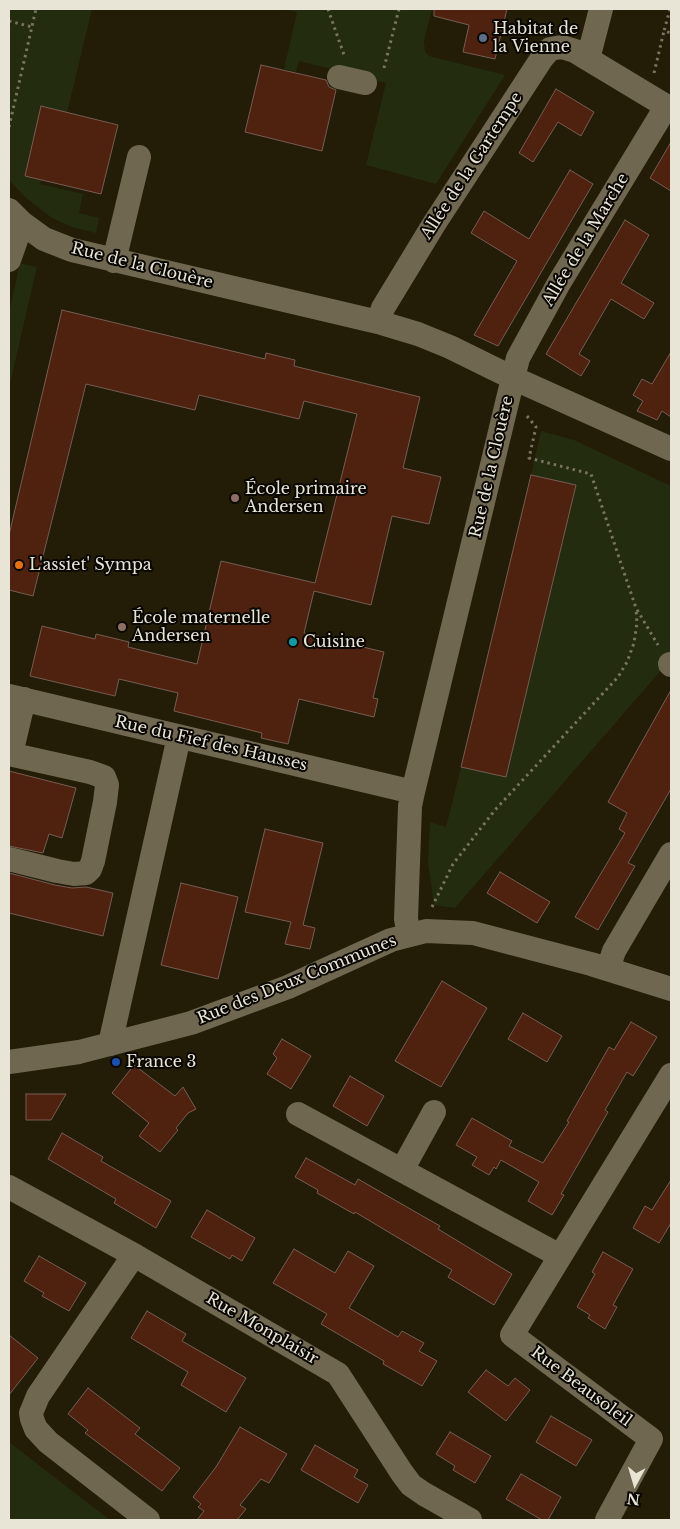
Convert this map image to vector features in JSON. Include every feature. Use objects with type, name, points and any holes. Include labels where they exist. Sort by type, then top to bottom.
[{"type":"street","points":[[588,59],[601,9]]},
{"type":"street","name":"Allée de la Gartempe","points":[[378,322],[383,308],[434,224],[542,58],[550,49],[562,47],[575,51],[669,108]]},
{"type":"street","name":"Allée de la Marche","points":[[513,378],[518,358],[559,283],[669,108]]},
{"type":"street","points":[[114,261],[139,157]]},
{"type":"street","points":[[9,260],[16,216]]},
{"type":"street","name":"Rue de la Clouère","points":[[16,216],[44,239],[72,250],[378,322],[418,334],[450,347],[513,378],[412,792],[410,806],[408,927]]},
{"type":"street","points":[[513,378],[671,449]]},
{"type":"street","points":[[9,859],[57,871],[74,874],[86,873],[90,869],[92,861],[107,785],[104,777],[90,772],[10,754],[16,698]]},
{"type":"street","name":"Rue du Fief des Hausses","points":[[16,698],[412,792]]},
{"type":"street","points":[[110,1044],[179,737]]},
{"type":"street","points":[[608,969],[614,952],[671,854]]},
{"type":"street","name":"Rue des Deux Communes","points":[[9,1062],[79,1052],[191,1023],[288,987],[391,940],[408,927],[426,931],[473,933],[608,969],[671,989]]},
{"type":"street","name":"Rue Beausoleil","points":[[607,1520],[651,1439],[512,1335],[671,1075]]},
{"type":"street","points":[[402,1170],[434,1112]]},
{"type":"street","points":[[298,1114],[560,1256]]},
{"type":"street","name":"Rue Monplaisir","points":[[9,1186],[134,1255],[338,1374],[411,1485],[470,1520]]},
{"type":"street","points":[[134,1255],[38,1396],[31,1412],[33,1424],[48,1442],[148,1520]]},
{"type":"path","points":[[9,127],[36,9]]},
{"type":"path","points":[[328,9],[342,44],[352,80],[375,80],[382,71],[387,60],[399,9]]},
{"type":"path","points":[[644,93],[653,77],[670,9]]},
{"type":"path","points":[[9,21],[32,27]]},
{"type":"path","points":[[664,31],[671,33]]},
{"type":"path","points":[[524,414],[536,427],[529,458],[591,474],[636,608],[671,664]]},
{"type":"path","points":[[408,927],[429,914],[452,864],[494,810],[618,676],[627,662],[634,643],[637,623],[636,608]]},
{"type":"green space","points":[[9,9],[92,9],[67,113],[40,184],[83,194],[79,213],[99,218],[96,233],[72,227],[52,218],[25,197],[9,180]]},
{"type":"green space","points":[[283,9],[432,9],[424,41],[425,52],[429,56],[505,75],[436,184],[366,165],[386,83],[299,61],[296,72],[284,69],[297,12]]},
{"type":"green space","points":[[20,263],[37,267],[9,388],[9,312]]},
{"type":"green space","points":[[541,431],[574,440],[671,486],[671,652],[663,668],[455,908],[434,905],[428,861],[430,822],[446,827],[461,767],[506,776],[576,486],[531,475]]},
{"type":"green space","points":[[9,1442],[110,1520],[9,1520]]},
{"type":"building","name":"Habitat de la Vienne","points":[[434,9],[507,9],[495,59],[463,52],[469,25],[434,16]]},
{"type":"building","points":[[261,65],[326,80],[329,87],[336,90],[322,151],[245,132]]},
{"type":"building","points":[[556,89],[594,112],[581,136],[558,122],[533,162],[519,153]]},
{"type":"building","points":[[41,106],[118,125],[101,194],[25,176]]},
{"type":"building","points":[[671,142],[671,191],[650,178]]},
{"type":"building","points":[[570,170],[593,184],[498,346],[474,335],[517,261],[471,233],[484,211],[529,239]]},
{"type":"building","points":[[625,220],[649,235],[621,283],[654,303],[644,319],[611,299],[579,354],[590,361],[581,376],[546,354]]},
{"type":"building","points":[[62,310],[265,359],[266,353],[295,360],[294,366],[420,397],[403,468],[441,477],[429,524],[392,516],[371,605],[314,591],[304,633],[384,652],[373,698],[378,699],[374,717],[299,699],[288,744],[261,738],[262,733],[174,711],[178,693],[119,679],[115,696],[30,676],[42,626],[95,639],[96,634],[129,642],[128,647],[197,664],[221,561],[315,583],[357,414],[304,401],[299,419],[199,395],[195,410],[86,384],[33,596],[9,590],[9,535]]},
{"type":"building","points":[[671,352],[671,417],[662,411],[657,420],[637,411],[643,401],[633,395],[642,379],[652,384]]},
{"type":"building","points":[[531,475],[576,485],[506,777],[461,767]]},
{"type":"building","points":[[671,690],[671,789],[628,863],[635,866],[598,930],[575,917],[625,833],[619,829],[627,813],[608,802]]},
{"type":"building","points":[[9,771],[76,788],[62,838],[49,834],[43,853],[9,846]]},
{"type":"building","points":[[265,829],[323,843],[303,925],[315,928],[310,949],[285,944],[291,922],[245,912]]},
{"type":"building","points":[[500,872],[550,902],[537,923],[487,893]]},
{"type":"building","points":[[9,873],[55,885],[72,888],[86,887],[113,893],[103,936],[9,913]]},
{"type":"building","points":[[181,883],[238,897],[218,979],[161,965]]},
{"type":"building","points":[[442,981],[487,1008],[441,1087],[395,1061]]},
{"type":"building","points":[[523,1013],[562,1036],[547,1062],[508,1039]]},
{"type":"building","points":[[631,1022],[657,1037],[633,1076],[627,1072],[605,1110],[608,1112],[561,1194],[564,1195],[552,1215],[528,1201],[539,1182],[501,1160],[496,1169],[494,1167],[489,1175],[472,1165],[477,1157],[456,1145],[472,1118],[512,1141],[509,1146],[543,1163],[569,1122],[567,1121],[609,1047],[614,1050]]},
{"type":"building","points":[[282,1039],[311,1056],[291,1089],[267,1074],[277,1058],[273,1054]]},
{"type":"building","points":[[134,1065],[175,1096],[183,1087],[196,1109],[188,1113],[176,1128],[178,1130],[160,1152],[139,1136],[149,1123],[112,1093]]},
{"type":"building","points":[[350,1076],[384,1096],[367,1126],[333,1106]]},
{"type":"building","points":[[26,1094],[66,1094],[51,1120],[26,1120]]},
{"type":"building","points":[[62,1133],[103,1157],[101,1161],[171,1201],[156,1228],[114,1203],[116,1199],[48,1159]]},
{"type":"building","points":[[306,1158],[355,1185],[358,1179],[440,1226],[438,1229],[512,1274],[494,1305],[448,1277],[452,1270],[355,1212],[354,1214],[317,1193],[318,1190],[295,1177]]},
{"type":"building","points":[[671,1180],[671,1223],[659,1243],[633,1228],[645,1206],[652,1210]]},
{"type":"building","points":[[207,1210],[255,1238],[242,1261],[232,1255],[230,1259],[191,1237]]},
{"type":"building","points":[[294,1249],[335,1273],[348,1251],[374,1266],[349,1308],[398,1337],[402,1331],[424,1343],[419,1351],[437,1361],[422,1386],[383,1364],[384,1361],[321,1324],[327,1314],[273,1283]]},
{"type":"building","points":[[603,1252],[633,1269],[613,1305],[617,1307],[605,1329],[588,1318],[590,1315],[577,1307],[595,1274],[592,1272]]},
{"type":"building","points":[[39,1256],[86,1283],[69,1311],[42,1296],[44,1293],[24,1281]]},
{"type":"building","points":[[147,1311],[186,1334],[182,1341],[246,1378],[226,1412],[181,1385],[188,1372],[131,1338]]},
{"type":"building","points":[[9,1335],[38,1358],[9,1395]]},
{"type":"building","points":[[486,1370],[508,1386],[515,1378],[530,1390],[506,1421],[468,1392]]},
{"type":"building","points":[[88,1388],[140,1428],[135,1434],[180,1468],[162,1491],[85,1433],[88,1430],[68,1414]]},
{"type":"building","points":[[551,1416],[592,1440],[576,1466],[536,1442]]},
{"type":"building","points":[[240,1427],[287,1454],[269,1483],[261,1479],[240,1505],[246,1509],[237,1520],[197,1520],[204,1511],[198,1507],[201,1504],[193,1497],[216,1467]]},
{"type":"building","points":[[450,1432],[491,1456],[475,1483],[453,1470],[455,1466],[436,1454]]},
{"type":"building","points":[[315,1445],[358,1470],[354,1477],[368,1485],[358,1503],[301,1470]]},
{"type":"building","points":[[521,1474],[561,1497],[548,1520],[542,1520],[506,1499]]},
{"type":"place","name":"Habitat de la Vienne","points":[[483,38]]},
{"type":"place","name":"École primaire Andersen","points":[[235,498]]},
{"type":"place","name":"L'assiet' Sympa","points":[[19,565]]},
{"type":"place","name":"École maternelle Andersen","points":[[122,627]]},
{"type":"place","name":"Cuisine","points":[[293,642]]},
{"type":"place","name":"France 3","points":[[116,1062]]}]
